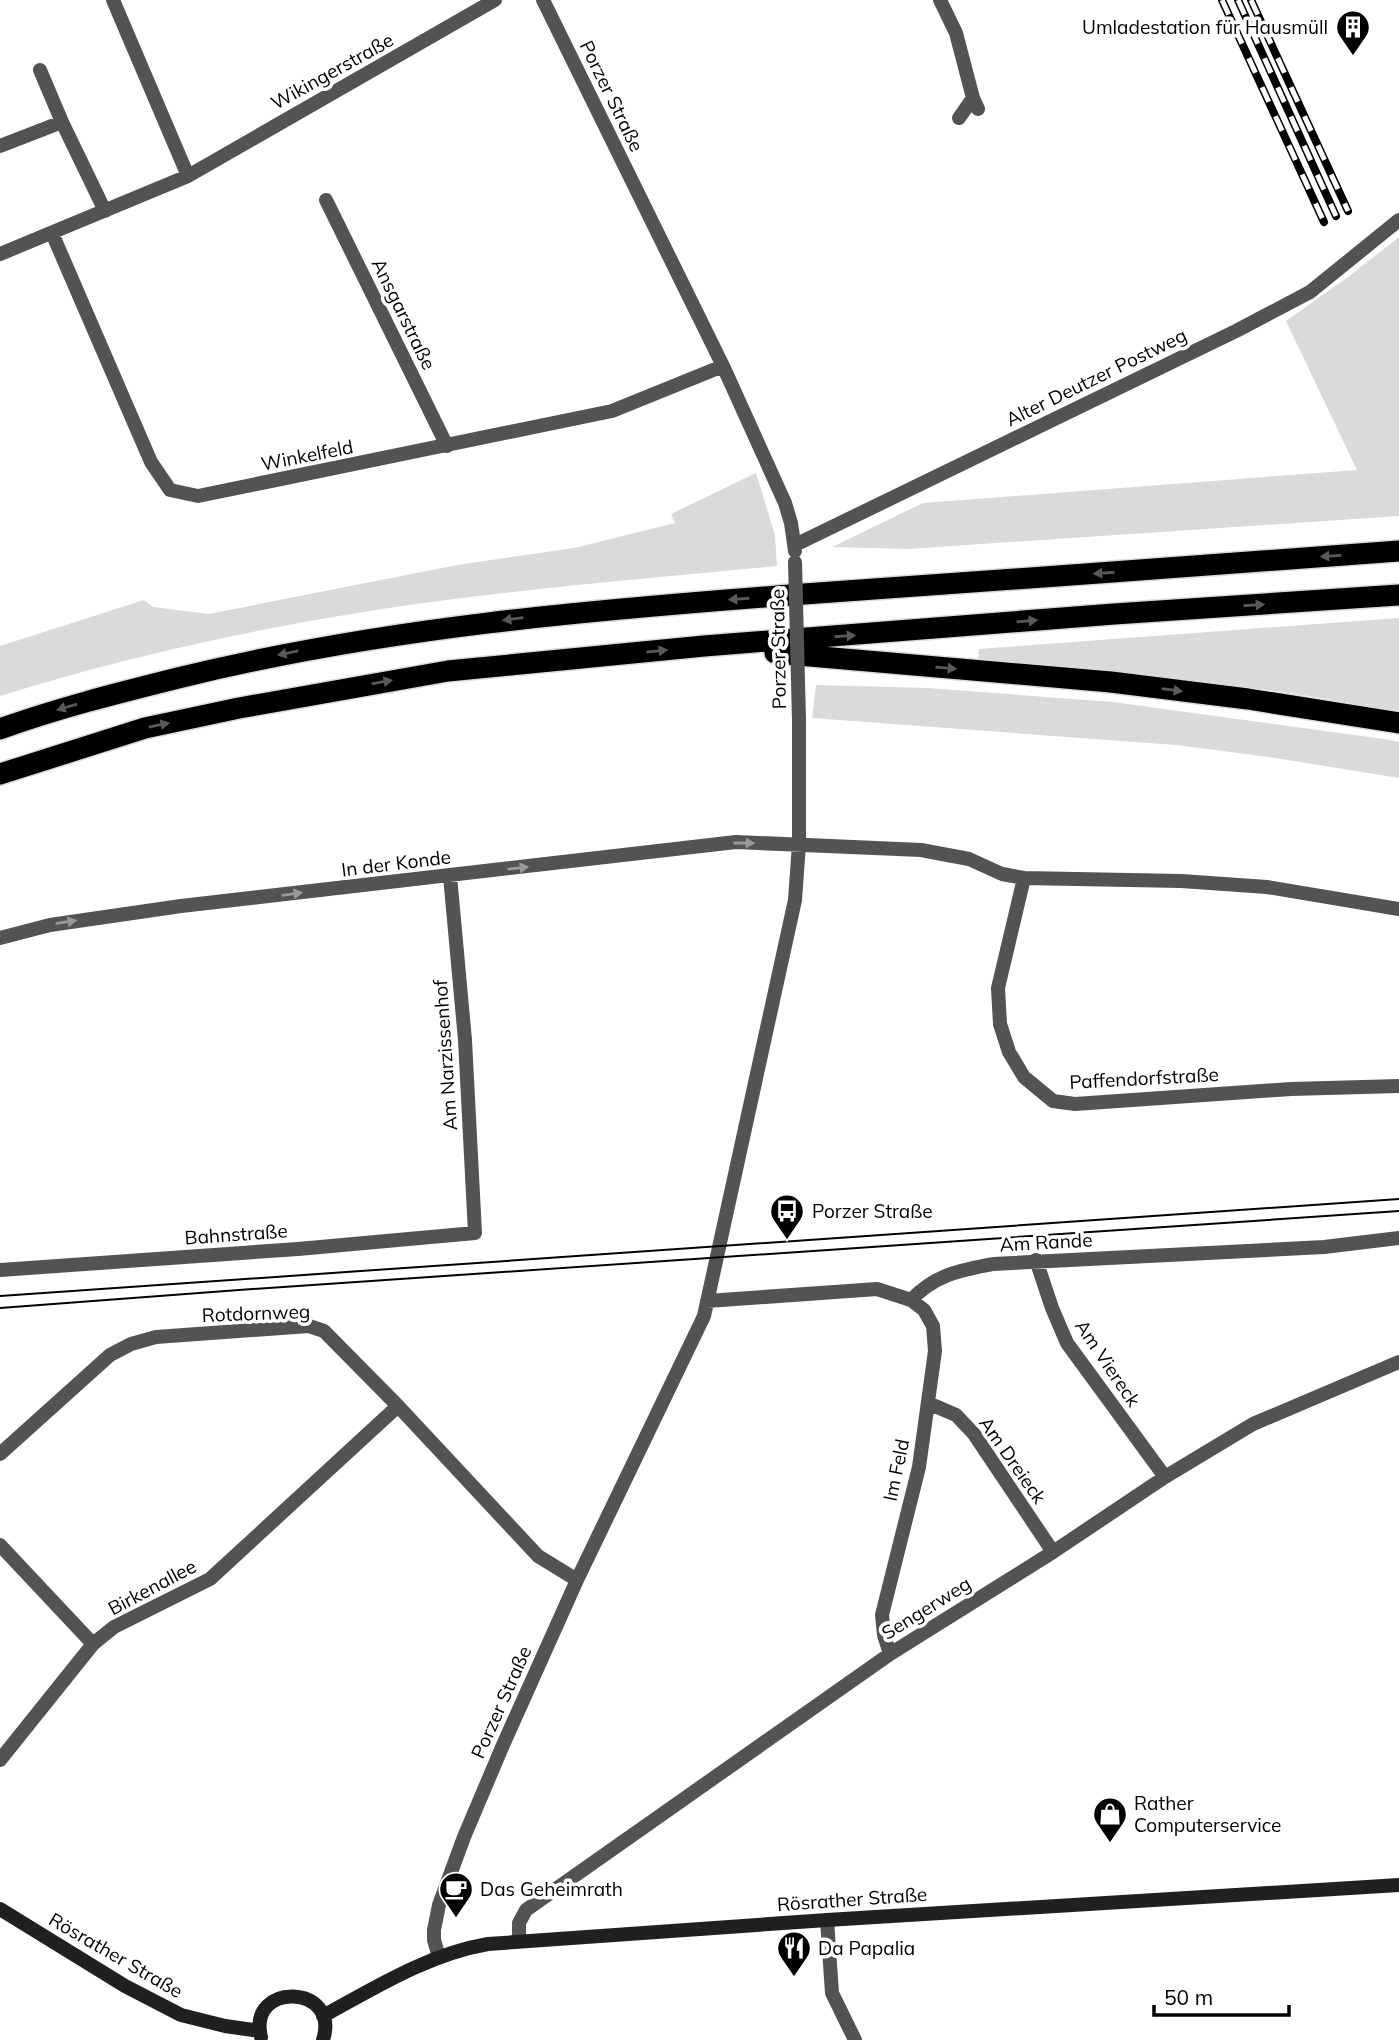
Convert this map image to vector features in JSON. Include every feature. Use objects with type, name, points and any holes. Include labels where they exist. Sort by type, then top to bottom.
[{"type":"highway","points":[[0,729],[133,689],[227,666],[326,645],[430,629],[605,609],[1399,551]]},
{"type":"highway","points":[[0,774],[145,728],[448,671],[704,646],[1399,595]]},
{"type":"highway","points":[[704,646],[1111,682],[1248,699],[1399,723]]},
{"type":"main road","name":"Rösrather Straße","points":[[323,2016],[374,1987],[439,1956],[468,1947],[519,1941],[827,1920],[1399,1885]]},
{"type":"main road","name":"Rösrather Straße","points":[[0,1909],[125,1986],[181,2015],[261,2035]]},
{"type":"main road","points":[[261,2035],[260,2021],[271,2003],[290,1996],[300,1996],[310,2000],[323,2016],[326,2025],[323,2040]]},
{"type":"street","points":[[113,0],[188,176]]},
{"type":"street","name":"Wikingerstraße","points":[[0,254],[188,176],[495,0]]},
{"type":"street","name":"Porzer Straße","points":[[439,1956],[434,1940],[439,1905],[464,1837],[577,1580],[704,1316],[795,900],[799,844],[795,562],[791,523],[785,503],[723,366],[543,0]]},
{"type":"street","points":[[940,0],[956,33],[976,104],[959,118]]},
{"type":"street","points":[[40,70],[104,211]]},
{"type":"street","points":[[0,146],[62,122]]},
{"type":"street","name":"Ansgarstraße","points":[[326,200],[447,446]]},
{"type":"street","name":"Alter Deutzer Postweg","points":[[794,545],[1310,292],[1399,220]]},
{"type":"street","name":"Winkelfeld","points":[[51,233],[151,462],[170,490],[198,496],[612,411],[723,366]]},
{"type":"street","name":"In der Konde","points":[[0,938],[50,925],[119,915],[736,842],[799,844]]},
{"type":"street","points":[[799,844],[921,850],[969,859],[1002,874],[1024,878],[1181,881],[1267,887],[1399,909]]},
{"type":"street","name":"Am Narzissenhof","points":[[450,876],[465,1040],[475,1233]]},
{"type":"street","name":"Paffendorfstraße","points":[[1024,878],[998,988],[1000,1024],[1009,1052],[1024,1077],[1053,1101],[1075,1104],[1278,1090],[1399,1086]]},
{"type":"street","name":"Bahnstraße","points":[[0,1270],[298,1249],[475,1233]]},
{"type":"street","name":"Am Rande","points":[[911,1300],[926,1284],[956,1271],[993,1264],[1310,1248],[1399,1238]]},
{"type":"street","name":"Am Viereck","points":[[1036,1260],[1052,1308],[1068,1343],[1165,1477]]},
{"type":"street","points":[[707,1301],[877,1289],[911,1300]]},
{"type":"street","name":"Im Feld","points":[[890,1654],[881,1615],[919,1467],[935,1351],[933,1326],[923,1310],[911,1300]]},
{"type":"street","name":"Rotdornweg","points":[[0,1454],[110,1355],[131,1344],[156,1337],[309,1326],[324,1331],[538,1556],[577,1580]]},
{"type":"street","name":"Sengerweg","points":[[519,1941],[519,1923],[526,1910],[890,1654],[1053,1552],[1165,1477],[1253,1424],[1399,1362]]},
{"type":"street","name":"Am Dreieck","points":[[928,1403],[956,1415],[974,1434],[1053,1552]]},
{"type":"street","name":"Birkenallee","points":[[0,1760],[93,1644],[114,1627],[210,1579],[398,1406]]},
{"type":"street","points":[[0,1545],[93,1644]]},
{"type":"street","points":[[827,1920],[832,1993],[855,2040]]},
{"type":"shaded area","points":[[1399,237],[1399,516],[908,549],[832,547],[923,503],[1357,470],[1286,321]]},
{"type":"shaded area","points":[[756,473],[775,535],[777,566],[481,596],[334,617],[141,657],[0,696],[0,646],[144,600],[153,607],[209,614],[457,565],[574,548],[675,523],[671,514]]},
{"type":"shaded area","points":[[1399,618],[1399,712],[1242,686],[978,659],[979,649]]},
{"type":"shaded area","points":[[816,685],[928,688],[1113,702],[1384,739],[1399,742],[1399,778],[1176,745],[812,718]]},
{"type":"tram line","points":[[0,1296],[1399,1199]]},
{"type":"tram line","points":[[0,1308],[1399,1211]]},
{"type":"railway","points":[[1222,0],[1324,222]]},
{"type":"railway","points":[[1238,0],[1336,216]]},
{"type":"railway","points":[[1251,0],[1348,211]]},
{"type":"place","name":"Umladestation für Hausmüll","points":[[1353,57]]},
{"type":"place","name":"Porzer Straße","points":[[787,1241]]},
{"type":"place","name":"Rather Computerservice","points":[[1110,1844]]},
{"type":"place","name":"Das Geheimrath","points":[[456,1919]]},
{"type":"place","name":"Da Papalia","points":[[794,1978]]}]
